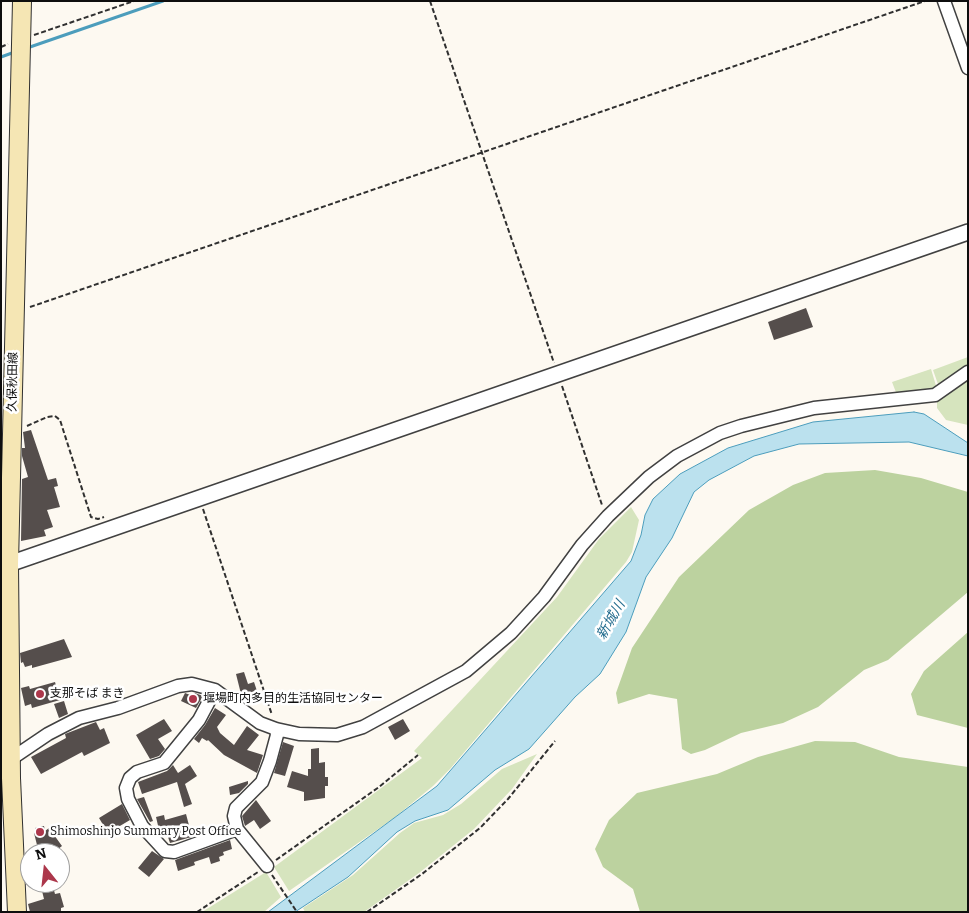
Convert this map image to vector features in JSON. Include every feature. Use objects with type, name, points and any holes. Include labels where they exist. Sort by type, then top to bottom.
[{"type":"main road","name":"久保秋田線","points":[[17,912],[6,761],[5,566],[12,431],[22,1]]},
{"type":"street","points":[[944,1],[968,68]]},
{"type":"street","points":[[5,566],[558,372],[968,232]]},
{"type":"street","points":[[6,761],[48,734],[79,718],[118,708],[178,686],[192,684],[215,690],[260,723],[276,729],[299,734],[336,734],[363,727],[466,671],[511,632],[544,597],[582,545],[608,516],[648,477],[677,456],[720,433],[814,408],[935,394],[968,372]]},
{"type":"street","points":[[215,690],[198,720],[164,763],[137,772],[130,778],[126,788],[128,799],[142,826],[165,851],[174,852],[237,829]]},
{"type":"street","points":[[267,866],[237,829],[234,816],[236,808],[262,782],[277,735],[276,729]]},
{"type":"path","points":[[21,40],[134,1]]},
{"type":"path","points":[[430,1],[608,516]]},
{"type":"path","points":[[15,312],[925,1]]},
{"type":"path","points":[[12,431],[55,416],[60,420],[91,517],[98,519],[105,516]]},
{"type":"path","points":[[199,497],[276,729]]},
{"type":"path","points":[[367,912],[422,874],[480,828],[508,799],[556,741]]},
{"type":"path","points":[[196,912],[267,866],[379,787],[418,756]]},
{"type":"path","points":[[267,866],[297,912]]},
{"type":"green space","points":[[968,357],[968,365],[939,387],[933,370]]},
{"type":"green space","points":[[931,369],[937,389],[897,395],[892,382]]},
{"type":"green space","points":[[968,380],[968,425],[946,420],[937,408],[937,400]]},
{"type":"green space","points":[[875,470],[921,478],[968,492],[968,592],[888,660],[864,670],[818,707],[783,723],[741,733],[705,750],[691,754],[682,749],[677,699],[649,694],[618,704],[616,693],[632,648],[679,577],[749,510],[793,485],[825,473]]},
{"type":"green space","points":[[631,507],[639,520],[632,552],[626,562],[450,769],[433,786],[394,818],[289,891],[274,867],[422,758],[414,751],[557,597],[599,539]]},
{"type":"green space","points":[[968,632],[968,728],[917,715],[911,694],[924,671]]},
{"type":"green space","points":[[815,741],[855,742],[899,757],[968,767],[968,912],[640,912],[633,889],[603,867],[595,849],[609,820],[637,793],[717,774],[758,757]]},
{"type":"green space","points":[[537,754],[512,789],[474,829],[419,873],[364,912],[305,912],[303,908],[353,875],[414,823],[443,815],[461,804],[502,769]]},
{"type":"green space","points":[[266,872],[281,897],[264,912],[202,912]]},
{"type":"water","name":"新城川","points":[[914,412],[924,414],[968,443],[968,456],[909,442],[799,444],[754,456],[709,480],[694,492],[672,538],[646,577],[626,632],[600,674],[575,697],[529,749],[495,770],[448,810],[415,821],[397,832],[348,877],[295,912],[268,912],[437,786],[631,561],[641,535],[645,515],[653,499],[680,474],[728,448],[813,422]]},
{"type":"building","points":[[806,308],[813,327],[774,340],[768,322]]},
{"type":"building","points":[[31,430],[48,480],[56,478],[58,486],[54,487],[60,507],[47,510],[53,527],[44,530],[46,536],[21,541],[22,479],[28,477],[22,456],[22,448],[25,448],[23,432]]},
{"type":"building","points":[[64,639],[72,657],[32,668],[32,665],[25,667],[23,662],[21,663],[20,653]]},
{"type":"building","points":[[244,672],[248,684],[254,682],[258,694],[242,698],[236,674]]},
{"type":"building","name":"支那そば まき","points":[[55,682],[60,700],[32,708],[31,704],[25,706],[21,688],[29,686],[30,689]]},
{"type":"building","name":"堰場町内多目的生活協同センター","points":[[185,693],[193,696],[195,693],[203,696],[196,708],[181,701]]},
{"type":"building","points":[[64,701],[68,714],[59,718],[54,704]]},
{"type":"building","points":[[215,708],[226,715],[217,727],[220,733],[234,745],[247,726],[259,735],[247,750],[263,755],[257,773],[224,755],[208,740],[202,738],[199,743],[194,739]]},
{"type":"building","points":[[164,719],[172,731],[158,739],[165,749],[159,756],[150,759],[136,735]]},
{"type":"building","points":[[403,719],[410,731],[395,740],[388,727]]},
{"type":"building","points":[[96,722],[100,730],[104,728],[110,743],[84,756],[82,752],[41,774],[31,757],[66,738],[65,734]]},
{"type":"building","points":[[283,742],[294,746],[285,776],[274,773]]},
{"type":"building","points":[[319,748],[319,763],[325,762],[325,777],[328,777],[328,786],[325,786],[325,798],[304,801],[304,792],[287,787],[292,771],[308,776],[308,769],[311,769],[311,749]]},
{"type":"building","points":[[173,765],[178,773],[190,765],[197,776],[185,784],[192,804],[184,807],[177,782],[142,794],[138,782],[167,771]]},
{"type":"building","points":[[248,781],[248,784],[239,793],[230,795],[229,787]]},
{"type":"building","points":[[144,797],[153,821],[150,822],[137,799]]},
{"type":"building","points":[[256,800],[271,821],[260,829],[254,820],[245,826],[242,816]]},
{"type":"building","points":[[122,804],[130,820],[108,833],[99,818]]},
{"type":"building","points":[[186,814],[191,833],[194,832],[195,836],[170,843],[167,834],[160,834],[156,817],[164,815],[165,820]]},
{"type":"building","points":[[44,826],[45,831],[49,828],[60,843],[36,843],[35,828]]},
{"type":"building","points":[[230,840],[232,849],[223,852],[224,855],[219,857],[220,861],[211,864],[209,857],[194,862],[195,865],[178,871],[175,860]]},
{"type":"building","points":[[152,851],[164,859],[149,877],[138,868]]},
{"type":"building","points":[[42,893],[60,893],[64,907],[61,908],[61,912],[30,912],[28,904],[44,899]]},
{"type":"waterway","points":[[30,47],[163,1]]},
{"type":"waterway","points":[[1,57],[12,53]]},
{"type":"place","name":"支那そば まき","points":[[40,694]]},
{"type":"place","name":"堰場町内多目的生活協同センター","points":[[193,699]]},
{"type":"place","name":"Shimoshinjo Summary Post Office","points":[[40,832]]}]
